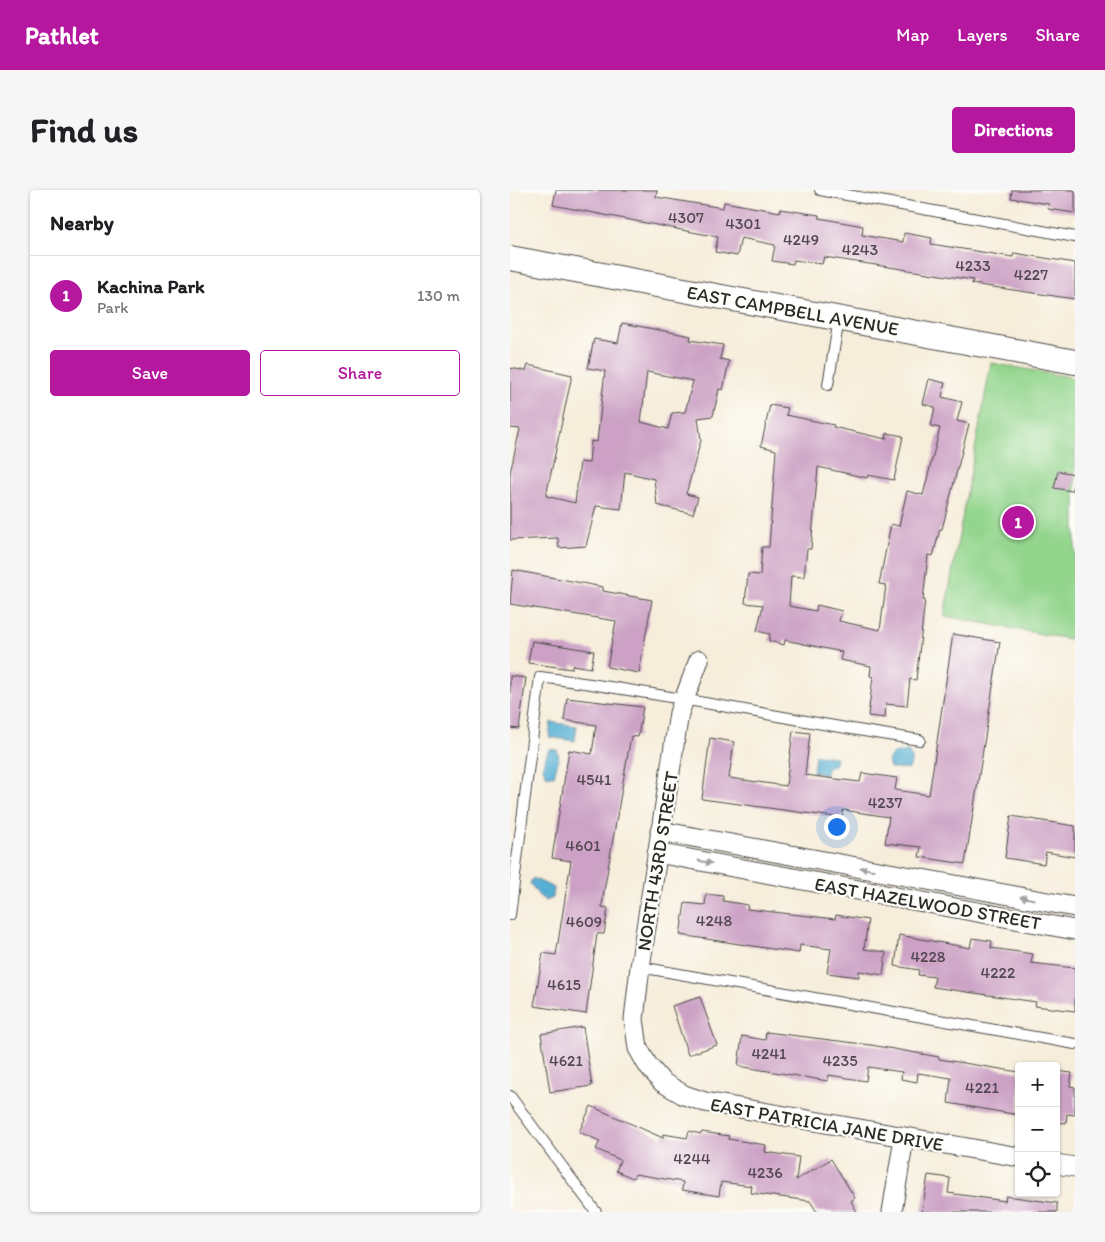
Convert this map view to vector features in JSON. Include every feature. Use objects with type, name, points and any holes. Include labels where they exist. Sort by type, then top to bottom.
[{"type":"street","name":"EAST CAMPBELL AVENUE","points":[[510,258],[1075,362]]},
{"type":"street","name":"NORTH 43RD STREET","points":[[646,1064],[638,1048],[634,1019],[640,967],[660,831],[683,700],[699,660]]},
{"type":"street","name":"EAST HAZELWOOD STREET","points":[[660,831],[1075,907]]},
{"type":"street","name":"EAST HAZELWOOD STREET","points":[[657,853],[1075,930]]},
{"type":"street","points":[[781,877],[785,853]]},
{"type":"street","name":"EAST PATRICIA JANE DRIVE","points":[[646,1064],[662,1082],[684,1095],[705,1102],[1015,1156]]},
{"type":"street","points":[[892,1212],[904,1138]]},
{"type":"street","points":[[1060,1165],[1075,1167]]},
{"type":"lane","points":[[820,190],[1075,236]]},
{"type":"lane","points":[[828,385],[839,318]]},
{"type":"lane","points":[[510,915],[540,677],[597,684],[920,740]]},
{"type":"lane","points":[[640,967],[1075,1044]]},
{"type":"lane","points":[[510,1096],[596,1212]]},
{"type":"green space","points":[[991,363],[1075,378],[1075,640],[944,616]]},
{"type":"water","points":[[551,722],[577,726],[575,741],[549,737]]},
{"type":"water","points":[[549,749],[557,750],[559,757],[554,776],[546,775],[542,767]]},
{"type":"water","points":[[908,751],[912,759],[909,769],[890,768],[888,761],[892,754]]},
{"type":"water","points":[[815,755],[836,757],[835,764],[827,768],[826,775],[813,772]]},
{"type":"water","points":[[533,878],[554,888],[553,898],[546,901],[539,896],[530,883]]},
{"type":"building","points":[[556,190],[657,190],[656,197],[723,208],[724,202],[780,212],[780,209],[819,215],[819,218],[863,226],[862,235],[903,242],[904,233],[932,238],[931,244],[1013,257],[1014,253],[1075,263],[1075,299],[972,284],[973,280],[824,257],[822,264],[794,260],[793,264],[772,261],[775,245],[741,238],[737,256],[715,252],[718,237],[553,205]]},
{"type":"building","points":[[1012,190],[1075,190],[1075,213],[1048,209],[1049,204],[1011,198]]},
{"type":"building","points":[[622,323],[691,336],[690,340],[723,345],[720,359],[729,361],[723,390],[719,389],[713,416],[698,418],[701,440],[686,494],[698,497],[693,514],[657,505],[654,479],[625,472],[621,509],[596,506],[586,546],[559,548],[558,538],[510,540],[510,473],[520,429],[510,428],[510,368],[526,371],[528,365],[572,375],[546,496],[575,503],[580,462],[589,463],[591,441],[597,442],[605,371],[588,368],[594,339],[618,343]],"holes":[[[647,372],[693,381],[685,412],[672,413],[668,429],[641,422]]]},
{"type":"building","points":[[929,379],[945,383],[942,397],[962,402],[957,421],[969,424],[942,529],[940,529],[933,556],[928,555],[916,680],[910,679],[907,706],[886,704],[885,718],[868,716],[873,677],[870,676],[871,666],[840,660],[842,652],[785,640],[784,645],[769,641],[770,634],[757,631],[763,605],[745,603],[748,574],[760,575],[762,547],[769,547],[776,450],[761,446],[770,405],[788,408],[786,415],[834,425],[833,427],[886,439],[887,433],[903,436],[894,480],[868,475],[867,478],[818,467],[811,549],[807,549],[804,577],[791,576],[789,606],[816,611],[817,605],[842,611],[839,621],[880,630],[886,585],[879,584],[891,524],[899,526],[907,491],[923,495],[940,428],[931,426],[935,407],[923,404]]},
{"type":"building","points":[[1058,471],[1075,474],[1072,491],[1054,488]]},
{"type":"building","points":[[513,570],[603,587],[603,591],[652,600],[639,673],[607,667],[616,621],[510,604]]},
{"type":"building","points":[[953,634],[1000,642],[965,864],[919,857],[921,847],[885,843],[889,817],[843,810],[842,818],[702,799],[710,738],[734,742],[729,778],[786,786],[793,731],[810,733],[805,775],[860,782],[862,773],[897,778],[895,790],[929,795]]},
{"type":"building","points":[[532,641],[594,651],[591,668],[572,665],[572,669],[528,663]]},
{"type":"building","points":[[510,676],[526,678],[519,729],[510,728]]},
{"type":"building","points":[[567,698],[643,707],[638,737],[631,736],[604,891],[602,907],[608,908],[604,934],[597,934],[586,1014],[534,1006],[543,953],[556,955],[571,861],[552,858],[569,750],[592,754],[596,725],[564,720]]},
{"type":"building","points":[[1011,816],[1075,826],[1075,857],[1046,852],[1044,864],[1005,858]]},
{"type":"building","points":[[706,894],[723,896],[723,901],[748,905],[747,909],[835,919],[836,915],[868,920],[864,949],[886,952],[883,975],[859,971],[859,977],[827,973],[831,949],[800,945],[799,953],[680,935],[685,903],[705,905]]},
{"type":"building","points":[[899,935],[970,948],[972,938],[992,941],[991,948],[1033,954],[1031,963],[1075,968],[1075,1011],[1035,1006],[1036,1002],[933,987],[935,977],[918,975],[919,970],[895,966]]},
{"type":"building","points":[[700,997],[717,1045],[688,1055],[672,1006]]},
{"type":"building","points":[[583,1027],[592,1086],[550,1092],[541,1034]]},
{"type":"building","points":[[766,1032],[871,1045],[939,1057],[939,1059],[1015,1071],[1015,1114],[948,1103],[951,1078],[918,1073],[917,1082],[901,1079],[902,1072],[868,1067],[866,1081],[829,1075],[828,1081],[738,1066],[742,1036],[765,1040]]},
{"type":"building","points":[[1060,1072],[1072,1073],[1070,1086],[1075,1087],[1075,1115],[1067,1114],[1066,1123],[1060,1122]]},
{"type":"building","points":[[591,1106],[663,1138],[663,1134],[687,1138],[689,1131],[729,1136],[728,1139],[766,1145],[765,1152],[799,1157],[796,1180],[831,1159],[855,1198],[851,1201],[857,1212],[817,1212],[810,1201],[751,1193],[752,1186],[721,1182],[719,1196],[682,1190],[683,1182],[635,1174],[633,1178],[616,1171],[620,1160],[596,1149],[600,1141],[579,1132]]},
{"type":"building","points":[[928,1175],[950,1178],[948,1193],[1005,1201],[1006,1196],[1057,1203],[1057,1212],[922,1212]]},
{"type":"place","name":"Kachina Park","points":[[1018,522]]}]
